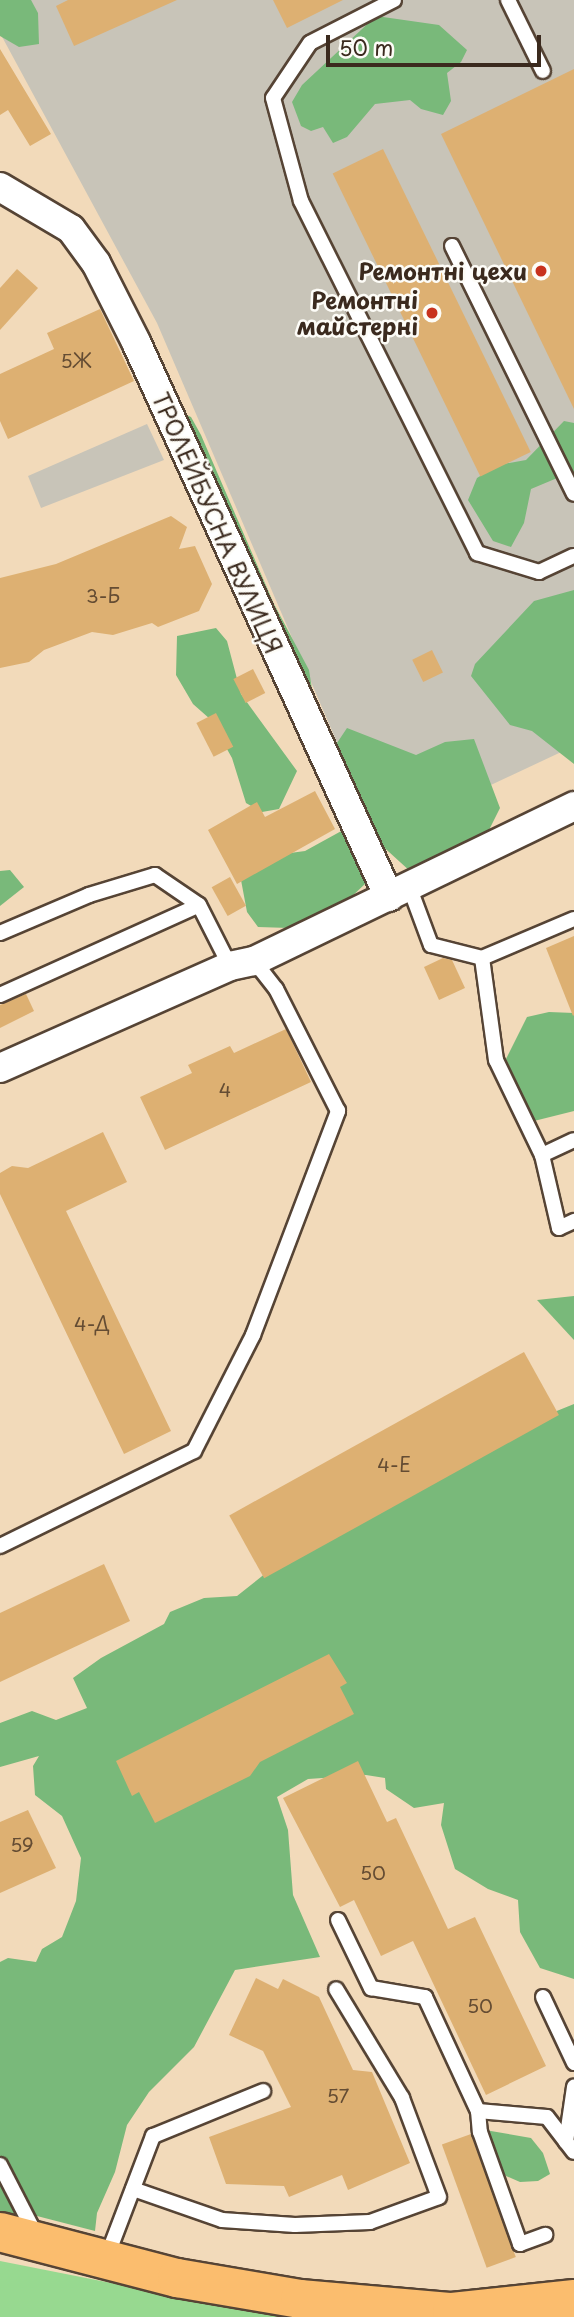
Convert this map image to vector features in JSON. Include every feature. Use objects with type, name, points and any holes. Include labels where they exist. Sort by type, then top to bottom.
[{"type":"highway","points":[[0,2232],[177,2278],[300,2299],[438,2311],[574,2299]]},
{"type":"street","name":"ТРОЛЕЙБУСНА ВУЛИЦЯ","points":[[0,187],[71,229],[96,263],[399,892]]},
{"type":"street","points":[[0,1068],[399,892],[574,806]]},
{"type":"lane","points":[[394,0],[310,43],[273,99],[300,201],[477,553],[538,572],[574,555]]},
{"type":"lane","points":[[508,0],[543,71]]},
{"type":"lane","points":[[452,246],[574,494]]},
{"type":"lane","points":[[0,933],[89,895],[155,875],[200,905],[242,963],[276,989],[338,1111],[253,1335],[194,1451],[0,1546]]},
{"type":"lane","points":[[399,892],[431,944],[482,958],[574,919]]},
{"type":"lane","points":[[0,995],[200,905]]},
{"type":"lane","points":[[482,958],[496,1060],[542,1155],[559,1228],[574,1221]]},
{"type":"lane","points":[[542,1155],[574,1140]]},
{"type":"lane","points":[[338,1920],[371,1988],[425,1997],[478,2111],[480,2132],[520,2244],[545,2235]]},
{"type":"lane","points":[[133,2189],[222,2220],[295,2225],[370,2222],[439,2197],[402,2098],[336,1989]]},
{"type":"lane","points":[[543,1997],[574,2063]]},
{"type":"lane","points":[[570,2147],[574,2087]]},
{"type":"lane","points":[[106,2260],[153,2136],[263,2091]]},
{"type":"lane","points":[[478,2111],[547,2117],[570,2147]]},
{"type":"lane","points":[[0,2165],[40,2243]]},
{"type":"shaded area","points":[[0,0],[574,0],[574,746],[378,838],[157,323],[0,33]]},
{"type":"shaded area","points":[[147,424],[164,460],[41,508],[28,476]]},
{"type":"green space","points":[[0,0],[31,0],[38,13],[39,44],[19,47],[0,36]]},
{"type":"green space","points":[[376,16],[439,25],[467,50],[461,62],[447,73],[451,101],[443,115],[421,109],[410,100],[375,104],[347,137],[333,143],[323,127],[311,131],[301,126],[292,102],[302,85]]},
{"type":"green space","points":[[178,411],[191,417],[201,435],[274,604],[309,670],[313,695],[300,703]]},
{"type":"green space","points":[[564,421],[574,423],[574,484],[562,476],[531,489],[524,523],[511,547],[493,541],[468,500],[477,478],[498,465],[526,460]]},
{"type":"green space","points":[[574,590],[574,764],[532,731],[510,725],[471,676],[475,664],[534,601]]},
{"type":"green space","points":[[216,628],[227,641],[241,694],[297,771],[279,809],[262,812],[246,803],[232,758],[210,719],[193,704],[176,675],[177,636]]},
{"type":"green space","points":[[347,728],[416,755],[445,742],[474,739],[500,808],[489,830],[411,872],[378,842],[335,746]]},
{"type":"green space","points":[[345,829],[367,863],[366,883],[347,901],[289,928],[258,927],[247,912],[241,880],[283,854],[305,851]]},
{"type":"green space","points":[[10,870],[24,887],[0,906],[0,871]]},
{"type":"green space","points":[[549,1012],[574,1013],[574,1111],[534,1121],[506,1059],[527,1017]]},
{"type":"green space","points":[[574,1296],[574,1340],[537,1300]]},
{"type":"green space","points":[[574,1404],[574,1979],[540,1968],[520,1932],[518,1900],[488,1889],[455,1869],[441,1825],[444,1803],[414,1808],[386,1789],[385,1778],[366,1775],[308,1779],[277,1797],[288,1830],[293,1895],[320,1957],[235,1970],[194,2047],[149,2092],[127,2125],[115,2172],[97,2213],[95,2231],[37,2216],[0,2223],[0,1962],[8,1958],[36,1962],[42,1949],[62,1937],[76,1901],[81,1858],[62,1816],[35,1795],[33,1766],[39,1756],[0,1767],[0,1723],[32,1711],[56,1720],[87,1708],[73,1678],[101,1658],[164,1624],[170,1612],[204,1598],[237,1596],[276,1565],[532,1421]]},
{"type":"green space","points":[[485,2130],[531,2138],[543,2153],[550,2174],[538,2181],[520,2182],[506,2176],[484,2146]]},
{"type":"green space","points":[[0,2261],[172,2295],[347,2317],[0,2317]]},
{"type":"building","points":[[68,0],[177,0],[74,46],[56,6]]},
{"type":"building","points":[[273,0],[343,0],[287,28]]},
{"type":"building","points":[[0,49],[51,134],[30,146],[8,110],[0,115]]},
{"type":"building","name":"Ремонтні цехи","points":[[574,69],[574,409],[441,134]]},
{"type":"building","name":"Ремонтні майстерні","points":[[383,149],[531,452],[480,476],[333,174]]},
{"type":"building","points":[[17,269],[38,288],[0,330],[0,288]]},
{"type":"building","points":[[100,309],[134,381],[8,439],[0,421],[0,374],[54,349],[47,333]]},
{"type":"building","points":[[171,516],[187,527],[179,549],[195,546],[212,584],[199,611],[158,627],[152,623],[113,635],[92,632],[44,650],[29,662],[0,668],[0,578],[56,564]]},
{"type":"building","points":[[432,650],[443,672],[423,682],[412,660]]},
{"type":"building","points":[[253,669],[265,693],[246,703],[233,679]]},
{"type":"building","points":[[216,713],[233,747],[214,757],[196,723]]},
{"type":"building","points":[[315,791],[335,829],[237,884],[208,830],[257,802],[265,817]]},
{"type":"building","points":[[230,877],[246,906],[228,916],[212,887]]},
{"type":"building","points":[[574,936],[574,1015],[573,1016],[546,948]]},
{"type":"building","points":[[443,958],[452,960],[465,988],[439,1000],[424,967]]},
{"type":"building","points":[[26,994],[34,1011],[0,1028],[0,1005]]},
{"type":"building","points":[[286,1029],[311,1082],[165,1150],[140,1097],[192,1073],[188,1065],[230,1046],[234,1053]]},
{"type":"building","points":[[103,1132],[127,1182],[66,1211],[171,1431],[124,1454],[0,1194],[0,1173],[12,1166],[28,1168]]},
{"type":"building","points":[[524,1352],[559,1415],[264,1578],[229,1515]]},
{"type":"building","points":[[104,1564],[130,1621],[0,1682],[0,1613]]},
{"type":"building","points":[[329,1654],[347,1683],[340,1687],[354,1714],[260,1762],[250,1776],[155,1823],[139,1792],[132,1796],[116,1761]]},
{"type":"building","points":[[358,1761],[387,1822],[396,1818],[448,1929],[475,1917],[546,2066],[486,2095],[413,1941],[381,1956],[354,1900],[340,1907],[283,1798]]},
{"type":"building","points":[[28,1810],[56,1868],[0,1893],[0,1822]]},
{"type":"building","points":[[256,1978],[278,1989],[283,1979],[319,1997],[353,2070],[372,2072],[410,2163],[348,2190],[342,2175],[289,2197],[284,2186],[226,2184],[209,2137],[291,2107],[263,2051],[229,2035]]},
{"type":"building","points":[[471,2134],[516,2257],[487,2268],[442,2145]]},
{"type":"place","name":"Ремонтні цехи","points":[[541,271]]},
{"type":"place","name":"Ремонтні майстерні","points":[[432,313]]}]
